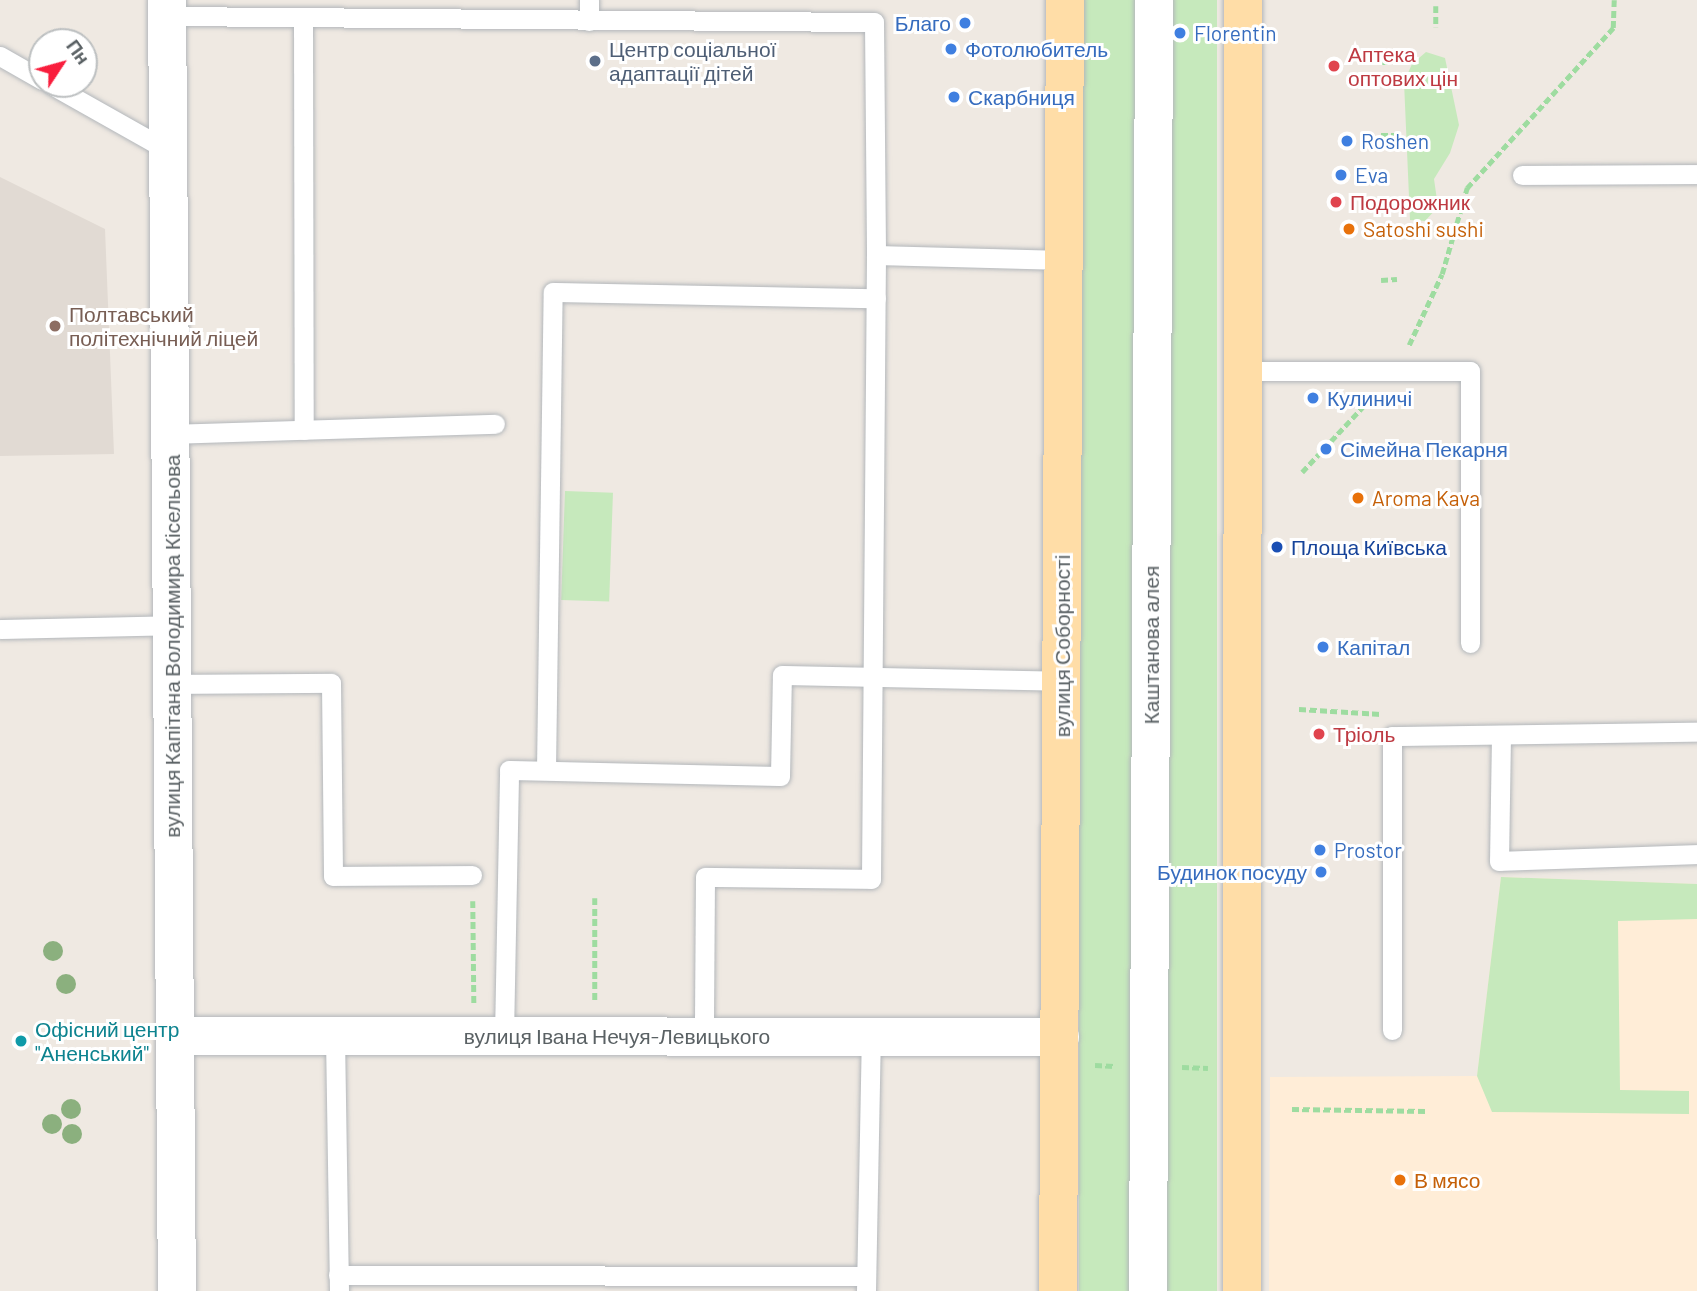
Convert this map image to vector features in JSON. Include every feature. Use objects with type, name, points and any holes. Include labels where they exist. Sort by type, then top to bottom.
[{"type":"main road","name":"вулиця Соборності","points":[[1058,1291],[1065,0]]},
{"type":"main road","points":[[1242,1291],[1243,0]]},
{"type":"street","name":"Каштанова алея","points":[[1148,1291],[1154,0]]},
{"type":"street","name":"вулиця Капітана Володимира Кісельова","points":[[167,8],[177,1291]]},
{"type":"street","name":"вулиця Івана Нечуя-Левицького","points":[[175,1036],[1060,1037]]},
{"type":"lane","points":[[589,0],[589,21]]},
{"type":"lane","points":[[167,8],[303,17],[874,22],[877,255],[871,879],[705,877],[704,1036]]},
{"type":"lane","points":[[303,17],[304,430]]},
{"type":"lane","points":[[0,56],[28,71]]},
{"type":"lane","points":[[75,98],[169,151]]},
{"type":"lane","points":[[1522,175],[1697,174]]},
{"type":"lane","points":[[877,255],[1064,260]]},
{"type":"lane","points":[[546,770],[553,292],[876,298]]},
{"type":"lane","points":[[1243,371],[1469,371],[1469,643]]},
{"type":"lane","points":[[170,434],[495,424]]},
{"type":"lane","points":[[0,629],[172,625]]},
{"type":"lane","points":[[504,1036],[509,770],[780,775],[782,675],[1062,681]]},
{"type":"lane","points":[[172,684],[331,683],[332,876],[472,875]]},
{"type":"lane","points":[[1392,1030],[1392,736],[1697,732]]},
{"type":"lane","points":[[1501,735],[1499,861],[1697,855]]},
{"type":"lane","points":[[335,1036],[339,1283],[866,1284],[871,1036]]},
{"type":"path","points":[[1302,472],[1397,370],[1442,274],[1467,188],[1613,28],[1614,0]]},
{"type":"path","points":[[1436,5],[1436,27]]},
{"type":"path","points":[[1382,63],[1398,63]]},
{"type":"path","points":[[1381,135],[1398,135]]},
{"type":"path","points":[[1381,208],[1398,208]]},
{"type":"path","points":[[1381,280],[1397,279]]},
{"type":"path","points":[[1299,709],[1379,710],[1392,736]]},
{"type":"path","points":[[472,875],[474,1005]]},
{"type":"path","points":[[595,898],[595,1004]]},
{"type":"path","points":[[1292,1109],[1426,1111]]},
{"type":"shaded area","name":"Полтавський політехнічний ліцей","points":[[0,177],[105,229],[114,454],[0,456]]},
{"type":"shaded area","points":[[1501,877],[1697,884],[1697,1291],[1269,1291],[1270,1077],[1477,1076]]},
{"type":"green space","points":[[1079,0],[1217,0],[1217,1291],[1079,1291]]},
{"type":"green space","points":[[1426,52],[1445,58],[1459,125],[1450,153],[1434,179],[1438,207],[1425,221],[1410,220],[1404,82],[1412,64]]},
{"type":"green space","points":[[565,491],[613,493],[609,602],[561,600]]},
{"type":"green space","points":[[1501,877],[1697,884],[1697,919],[1618,921],[1620,1090],[1689,1091],[1689,1114],[1492,1112],[1477,1076]]},
{"type":"place","name":"Благо","points":[[965,23]]},
{"type":"place","name":"Florentin","points":[[1180,33]]},
{"type":"place","name":"Фотолюбитель","points":[[951,49]]},
{"type":"place","name":"Центр соціальної адаптації дітей","points":[[595,61]]},
{"type":"place","name":"Аптека оптових цін","points":[[1334,66]]},
{"type":"place","name":"Скарбниця","points":[[954,97]]},
{"type":"place","name":"Roshen","points":[[1347,141]]},
{"type":"place","name":"Eva","points":[[1341,175]]},
{"type":"place","name":"Подорожник","points":[[1336,202]]},
{"type":"place","name":"Satoshi sushi","points":[[1349,229]]},
{"type":"place","name":"Полтавський політехнічний ліцей","points":[[55,326]]},
{"type":"place","name":"Кулиничі","points":[[1313,398]]},
{"type":"place","name":"Сімейна Пекарня","points":[[1326,449]]},
{"type":"place","name":"Aroma Kava","points":[[1358,498]]},
{"type":"place","name":"Площа Київська","points":[[1277,547]]},
{"type":"place","name":"Капітал","points":[[1323,647]]},
{"type":"place","name":"Тріоль","points":[[1319,734]]},
{"type":"place","name":"Prostor","points":[[1320,850]]},
{"type":"place","name":"Будинок посуду","points":[[1321,872]]},
{"type":"place","name":"Офісний центр \"Аненський\"","points":[[21,1041]]},
{"type":"place","name":"В мясо","points":[[1400,1180]]}]
